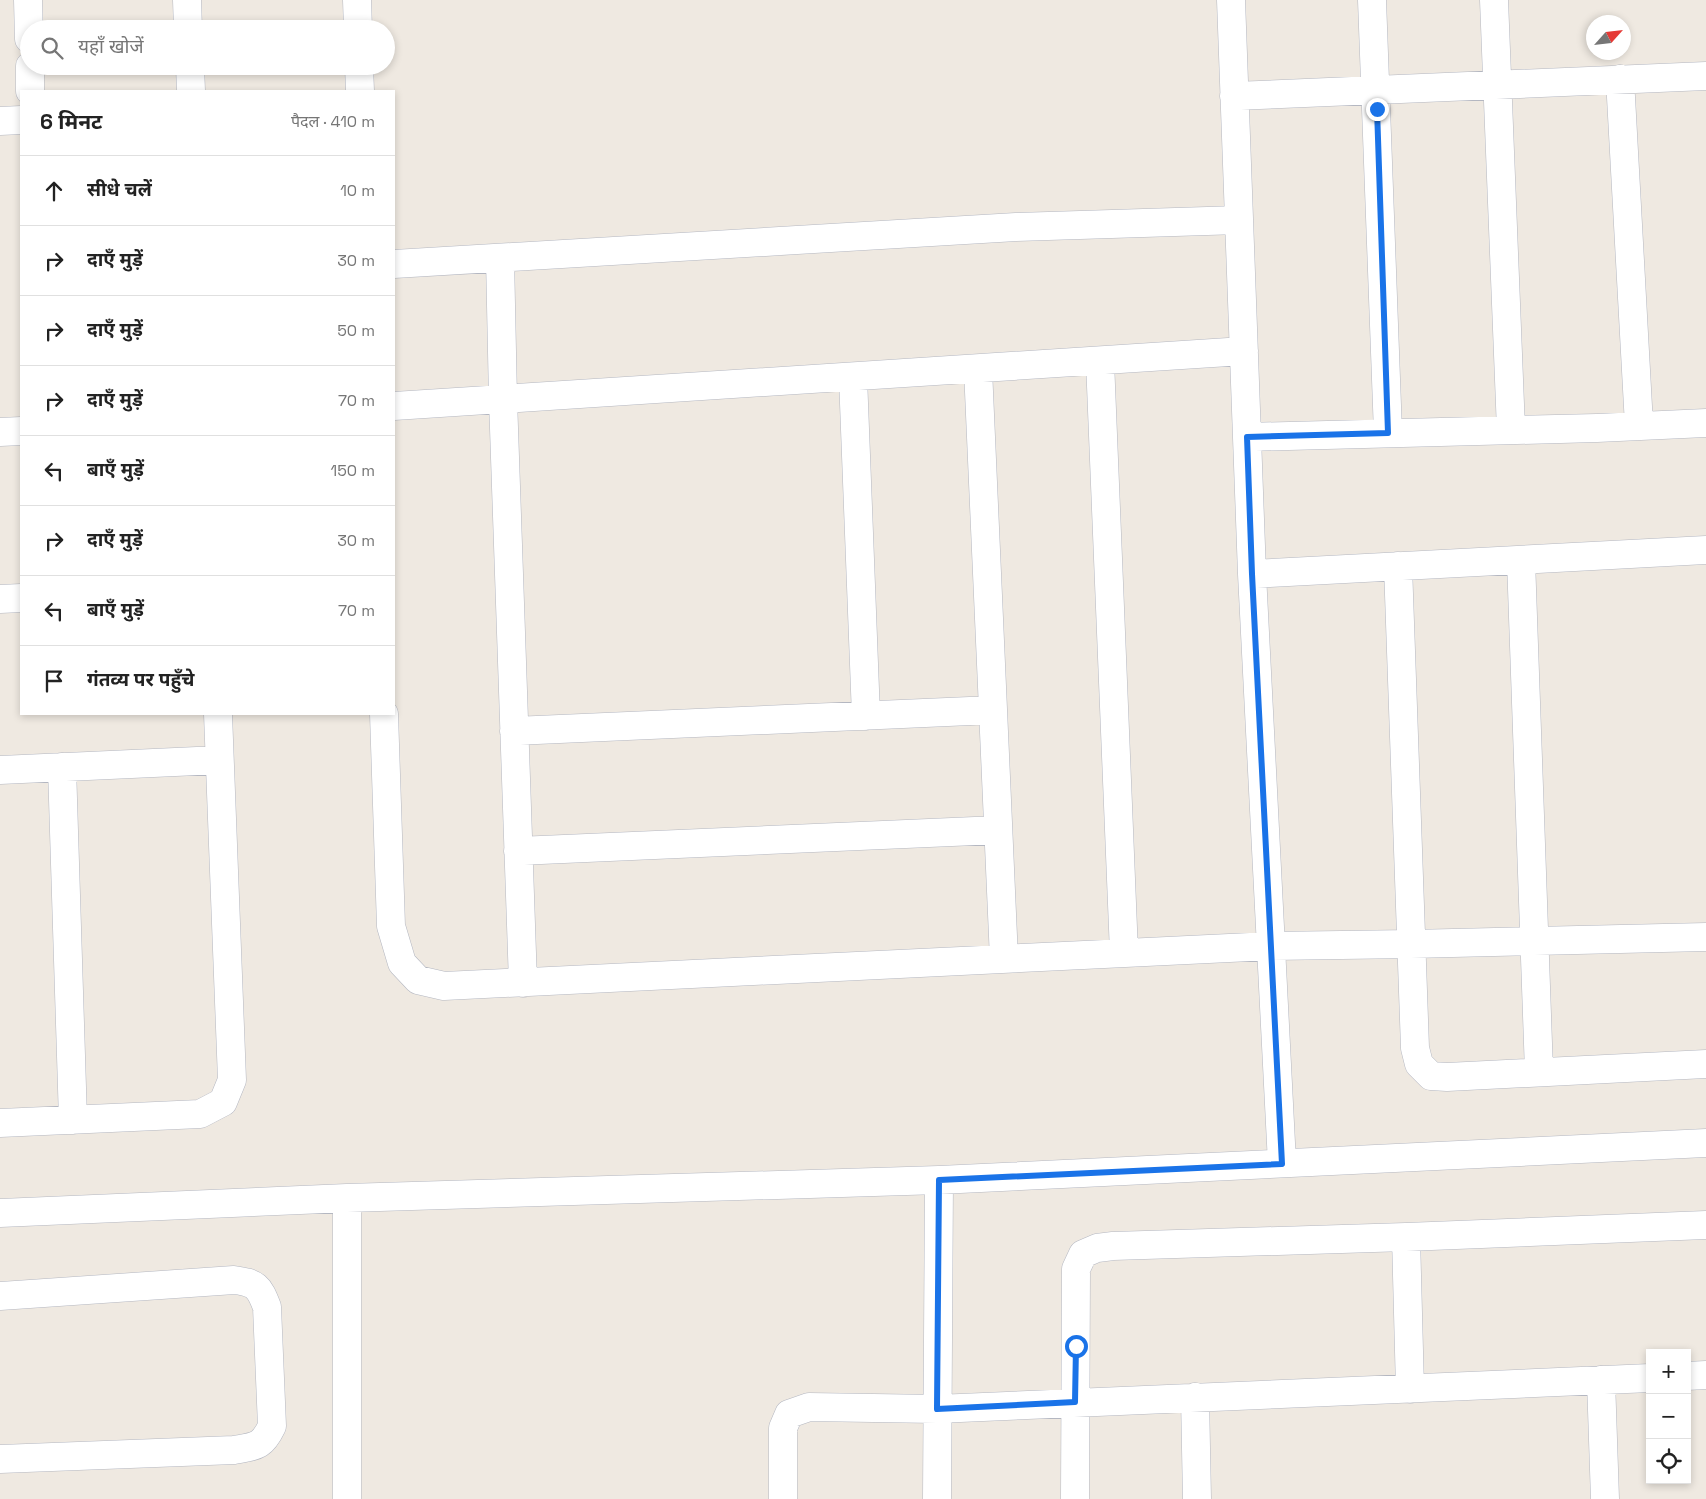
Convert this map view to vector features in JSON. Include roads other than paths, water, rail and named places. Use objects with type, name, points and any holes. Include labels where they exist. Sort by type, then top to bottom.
[{"type":"street","points":[[28,0],[29,20]]},
{"type":"street","points":[[187,0],[188,20]]},
{"type":"street","points":[[357,0],[358,20]]},
{"type":"street","points":[[1231,0],[1252,574],[1282,1164]]},
{"type":"street","points":[[1372,0],[1388,433]]},
{"type":"street","points":[[1494,0],[1510,430]]},
{"type":"street","points":[[30,75],[30,90]]},
{"type":"street","points":[[190,75],[191,90]]},
{"type":"street","points":[[359,75],[360,90]]},
{"type":"street","points":[[1234,96],[1706,76]]},
{"type":"street","points":[[1620,79],[1639,425]]},
{"type":"street","points":[[0,121],[20,120]]},
{"type":"street","points":[[395,264],[1016,227],[1238,220]]},
{"type":"street","points":[[500,258],[502,399],[523,983]]},
{"type":"street","points":[[395,406],[1244,351]]},
{"type":"street","points":[[1100,361],[1124,953]]},
{"type":"street","points":[[978,369],[1004,959]]},
{"type":"street","points":[[852,377],[866,716]]},
{"type":"street","points":[[1247,437],[1597,428],[1706,422]]},
{"type":"street","points":[[0,432],[20,431]]},
{"type":"street","points":[[1252,574],[1706,550]]},
{"type":"street","points":[[1521,560],[1539,1072]]},
{"type":"street","points":[[1398,566],[1411,944],[1416,1048],[1419,1064],[1431,1076],[1706,1064]]},
{"type":"street","points":[[0,600],[20,598]]},
{"type":"street","points":[[514,731],[993,710]]},
{"type":"street","points":[[0,1123],[200,1114],[223,1102],[232,1080],[218,715]]},
{"type":"street","points":[[384,715],[392,926],[402,963],[418,980],[444,986],[1271,946],[1706,937]]},
{"type":"street","points":[[0,770],[220,760]]},
{"type":"street","points":[[62,767],[73,1120]]},
{"type":"street","points":[[518,851],[998,830]]},
{"type":"street","points":[[0,1213],[347,1198],[939,1180],[1706,1143]]},
{"type":"street","points":[[937,1499],[939,1180]]},
{"type":"street","points":[[347,1198],[347,1499]]},
{"type":"street","points":[[1075,1499],[1076,1270],[1083,1254],[1097,1248],[1113,1246],[1706,1225]]},
{"type":"street","points":[[1406,1237],[1410,1389]]},
{"type":"street","points":[[0,1296],[234,1280],[248,1282],[260,1289],[267,1307],[272,1426],[266,1439],[256,1446],[234,1450],[0,1459]]},
{"type":"street","points":[[1691,1376],[1706,1375]]},
{"type":"street","points":[[784,1499],[782,1428],[789,1414],[808,1407],[937,1409],[1646,1378]]},
{"type":"street","points":[[1600,1380],[1605,1499]]},
{"type":"street","points":[[1196,1397],[1198,1499]]}]
